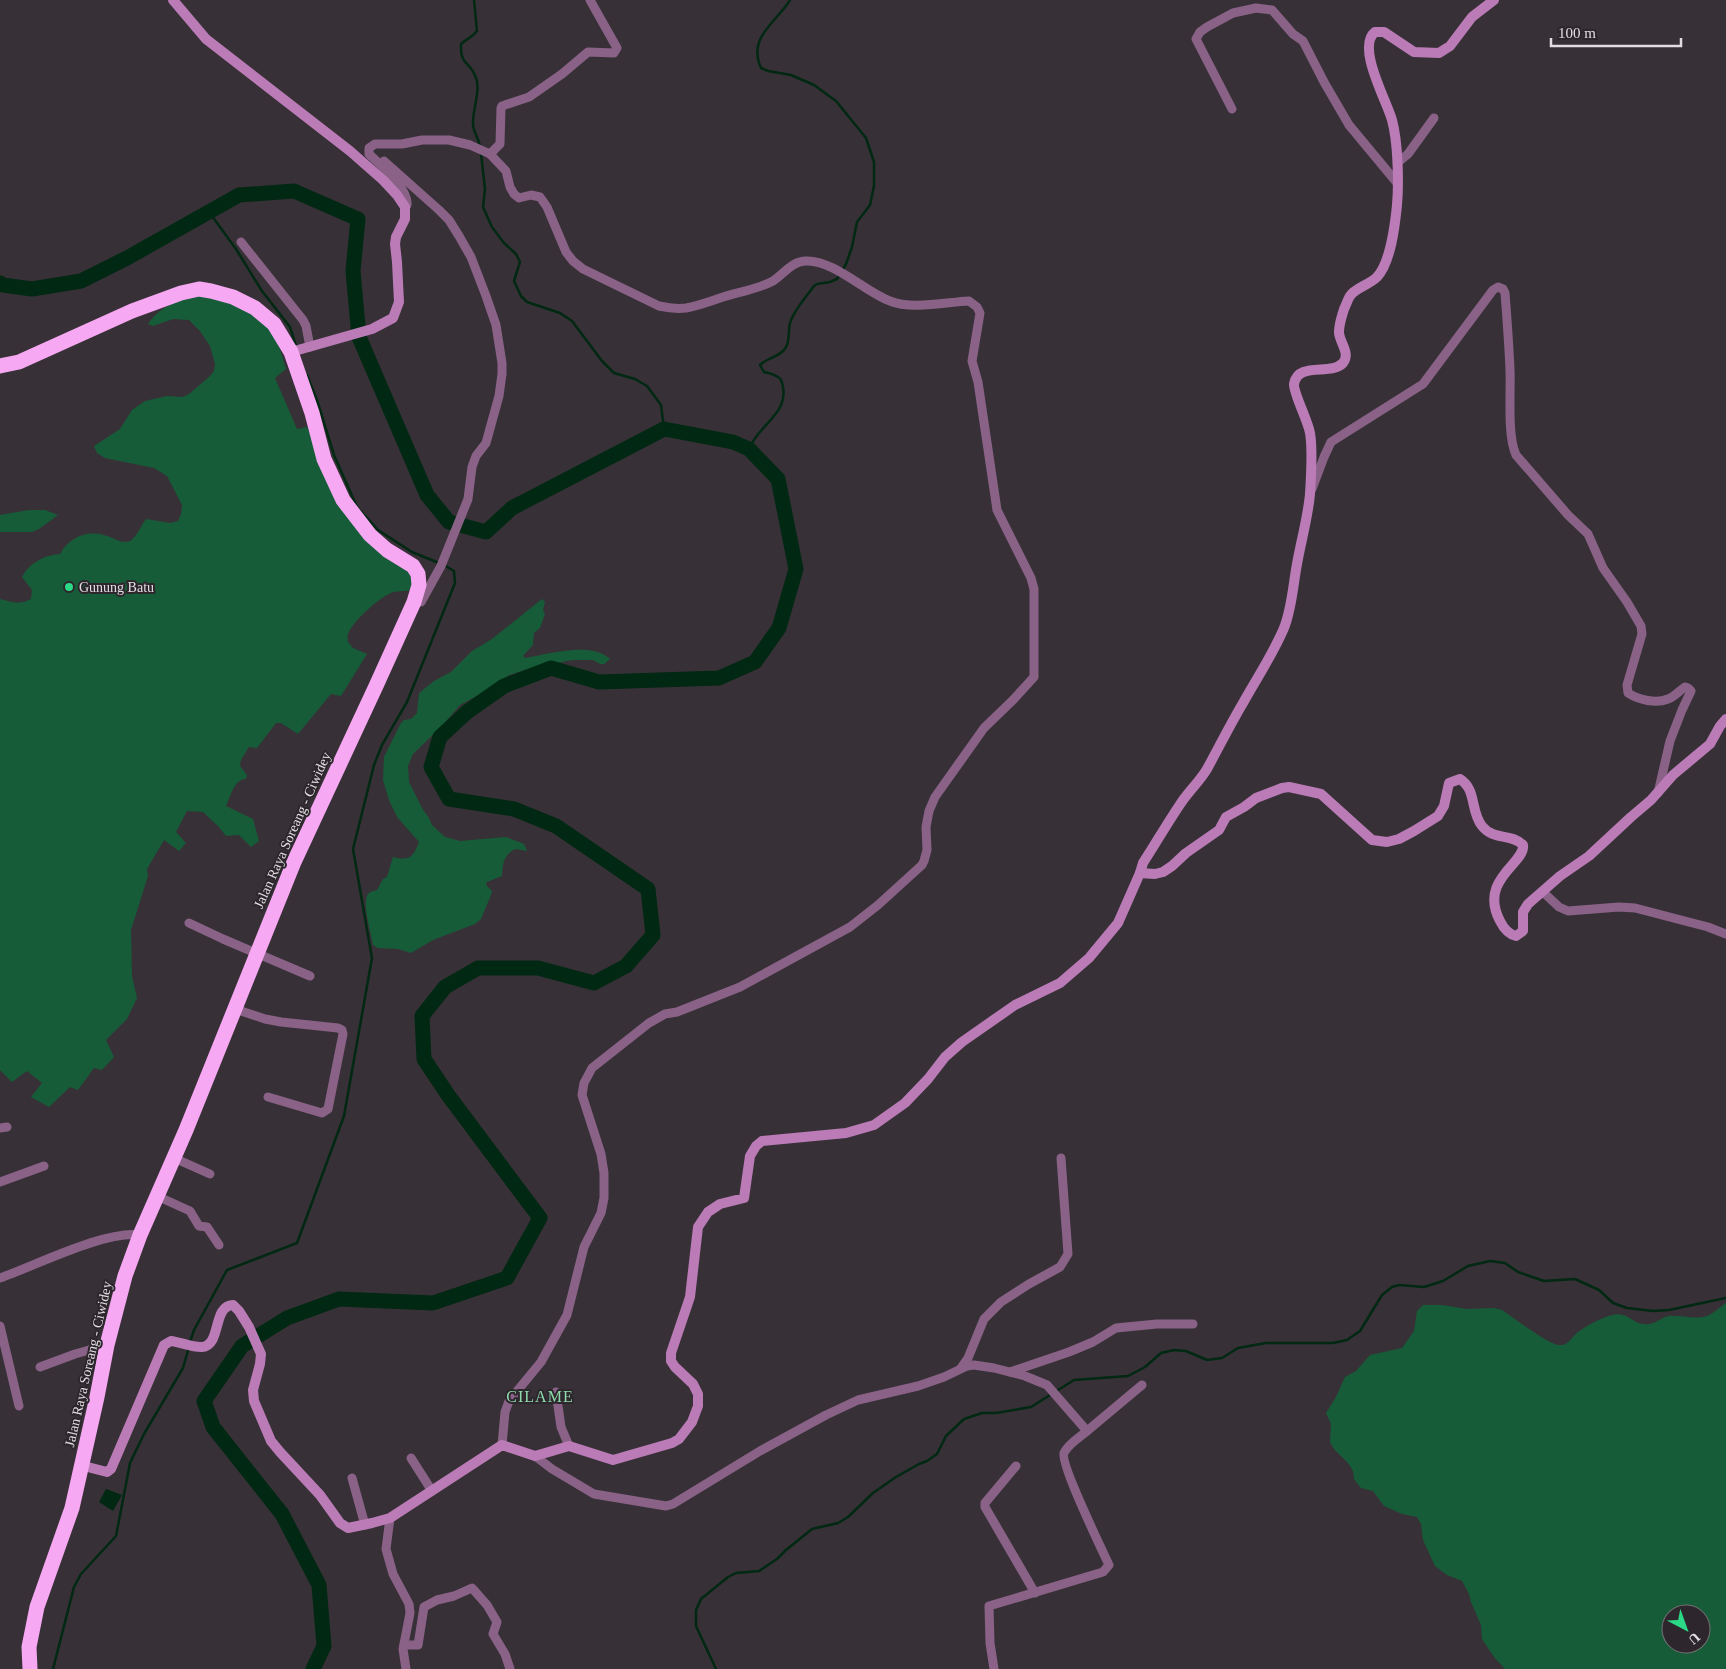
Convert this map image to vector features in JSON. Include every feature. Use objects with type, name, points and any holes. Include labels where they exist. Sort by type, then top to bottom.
[{"type":"highway","name":"Jalan Raya Soreang - Ciwidey","points":[[0,366],[19,362],[132,311],[181,292],[199,289],[222,294],[255,308],[274,324],[299,350],[324,459],[337,488],[357,520],[370,535],[387,550],[413,566],[418,574],[419,585],[414,602],[376,686],[297,854],[174,1158],[140,1235],[126,1276],[107,1344],[72,1508],[36,1612],[29,1647],[30,1669]]},
{"type":"street","points":[[173,0],[206,39],[350,151],[383,180],[397,195],[404,207],[405,219],[396,237],[395,244],[399,296],[393,318],[372,329],[299,350]]},
{"type":"street","points":[[490,154],[500,144],[501,108],[526,99],[543,88],[588,52],[614,53],[616,51],[617,48],[590,0]]},
{"type":"street","points":[[1310,496],[1312,449],[1306,416],[1294,386],[1295,380],[1306,371],[1334,368],[1343,362],[1346,357],[1339,334],[1341,318],[1350,296],[1369,284],[1382,268],[1389,252],[1394,226],[1398,184],[1393,121],[1373,70],[1368,45],[1371,36],[1375,32],[1384,32],[1414,52],[1439,53],[1450,46],[1472,17],[1494,0]]},
{"type":"street","points":[[1232,109],[1202,53],[1196,37],[1207,27],[1233,13],[1256,8],[1268,8],[1281,18],[1293,34],[1303,41],[1319,74],[1349,124],[1398,184]]},
{"type":"street","points":[[1397,163],[1408,154],[1434,118]]},
{"type":"street","points":[[404,207],[407,205],[408,200],[401,187],[368,154],[369,148],[374,144],[450,140],[470,145],[490,154],[506,171],[510,187],[519,198],[531,195],[540,198],[547,207],[566,252],[574,261],[583,268],[659,306],[688,308],[762,286],[774,280],[798,262],[814,261],[840,273],[891,302],[910,305],[969,301],[979,310],[980,317],[972,361],[978,382],[998,510],[1031,578],[1034,589],[1034,677],[984,728],[960,759],[935,797],[929,811],[926,827],[927,850],[924,861],[878,905],[850,927],[740,987],[684,1010],[665,1014],[649,1023],[592,1068],[584,1083],[582,1095],[600,1154],[604,1173],[604,1198],[600,1213],[584,1247],[567,1315],[541,1362],[510,1401],[504,1412],[502,1445]]},
{"type":"street","points":[[369,148],[414,186],[449,220],[470,258],[496,325],[502,374],[499,396],[486,443],[476,456],[472,468],[468,499],[441,566],[421,602],[414,602]]},
{"type":"street","points":[[241,242],[303,320],[306,326],[299,350]]},
{"type":"street","points":[[536,1456],[569,1446],[613,1460],[672,1443],[679,1439],[692,1422],[698,1406],[698,1394],[692,1384],[671,1361],[671,1352],[690,1297],[698,1227],[708,1212],[720,1204],[744,1198],[750,1156],[756,1146],[762,1142],[846,1133],[874,1125],[905,1103],[928,1079],[945,1057],[962,1042],[1015,1005],[1060,983],[1077,970],[1108,936],[1118,923],[1143,863],[1182,801],[1206,772],[1285,627],[1290,610],[1296,565],[1310,496],[1331,442],[1423,384],[1493,290],[1498,287],[1503,289],[1505,293],[1514,450],[1516,455],[1568,515],[1588,534],[1603,568],[1641,626],[1642,634],[1627,685],[1628,693],[1646,700],[1660,701],[1670,699],[1685,688],[1691,691],[1670,741],[1658,792]]},
{"type":"street","points":[[1140,873],[1155,874],[1163,872],[1219,830],[1226,817],[1256,798],[1274,790],[1289,787],[1321,794],[1372,840],[1388,842],[1399,839],[1438,816],[1444,806],[1449,783],[1460,779],[1472,794],[1474,812],[1487,832],[1516,840],[1523,845],[1522,853],[1504,873],[1495,893],[1497,915],[1508,932],[1516,936],[1521,933],[1525,906],[1560,876],[1593,852],[1658,792],[1673,775],[1710,744],[1726,719]]},
{"type":"street","points":[[1543,892],[1559,907],[1568,911],[1619,907],[1635,908],[1708,927],[1726,934]]},
{"type":"street","points":[[188,923],[310,976]]},
{"type":"street","points":[[235,1009],[265,1019],[342,1030],[343,1034],[334,1082],[328,1109],[325,1112],[322,1113],[268,1097]]},
{"type":"street","points":[[174,1158],[210,1174]]},
{"type":"street","points":[[959,1370],[968,1358],[984,1319],[1001,1302],[1060,1267],[1068,1254],[1061,1158]]},
{"type":"street","points":[[0,1182],[44,1166]]},
{"type":"street","points":[[157,1196],[190,1211],[199,1226],[207,1227],[219,1245]]},
{"type":"street","points":[[0,1278],[88,1245],[119,1236],[140,1235]]},
{"type":"street","points":[[80,1465],[107,1472],[111,1469],[164,1345],[170,1341],[201,1347],[207,1346],[214,1338],[222,1311],[233,1304],[249,1327],[261,1354],[253,1390],[254,1401],[271,1441],[320,1495],[343,1526],[348,1528],[390,1518],[502,1445]]},
{"type":"street","points":[[1010,1372],[1069,1352],[1093,1342],[1116,1328],[1157,1324],[1193,1324]]},
{"type":"street","points":[[0,1326],[20,1406]]},
{"type":"street","points":[[40,1367],[107,1344]]},
{"type":"street","points":[[502,1445],[536,1456],[552,1469],[594,1494],[669,1506],[760,1451],[858,1400],[918,1386],[967,1366],[974,1365],[1025,1376],[1047,1385],[1087,1431]]},
{"type":"street","points":[[994,1669],[990,1643],[988,1607],[990,1605],[1103,1572],[1109,1565],[1070,1481],[1063,1457],[1066,1450],[1142,1385]]},
{"type":"street","points":[[556,1392],[561,1427],[569,1446]]},
{"type":"street","points":[[411,1458],[432,1491]]},
{"type":"street","points":[[1016,1466],[985,1503],[985,1506],[1034,1593]]},
{"type":"street","points":[[352,1478],[365,1525]]},
{"type":"street","points":[[390,1518],[386,1549],[393,1574],[409,1604],[410,1613],[404,1645],[406,1669]]},
{"type":"street","points":[[404,1645],[418,1645],[424,1607],[437,1600],[454,1596],[472,1588],[487,1605],[497,1622],[493,1634],[505,1654],[510,1669]]},
{"type":"shaded area","points":[[199,289],[247,308],[275,333],[286,369],[275,378],[297,429],[307,427],[338,498],[407,566],[416,586],[408,590],[388,594],[375,603],[355,623],[348,635],[348,642],[353,648],[367,654],[341,696],[331,694],[298,734],[281,723],[276,723],[257,748],[249,747],[241,760],[240,766],[247,775],[246,779],[236,785],[226,806],[253,819],[259,841],[251,847],[239,835],[226,836],[203,812],[187,811],[176,832],[186,843],[179,851],[164,840],[147,869],[148,876],[131,930],[132,976],[137,998],[127,1019],[106,1040],[114,1057],[102,1070],[94,1068],[78,1090],[70,1087],[49,1107],[31,1097],[42,1083],[27,1071],[12,1082],[0,1070],[0,599],[20,602],[31,599],[32,590],[22,577],[25,572],[38,561],[48,556],[60,554],[68,543],[80,536],[93,533],[127,542],[134,537],[146,519],[170,523],[178,521],[182,505],[167,476],[154,468],[105,458],[97,453],[94,446],[120,429],[132,410],[145,401],[167,396],[183,397],[189,394],[214,371],[215,364],[210,346],[200,331],[189,320],[173,319],[153,326],[148,324],[164,308]]},
{"type":"shaded area","points":[[29,510],[45,510],[58,515],[32,532],[0,532],[0,515]]},
{"type":"shaded area","points":[[542,599],[545,602],[543,610],[545,614],[540,628],[534,633],[533,645],[523,656],[525,658],[569,650],[581,650],[602,654],[610,659],[604,664],[593,660],[572,660],[509,675],[491,688],[460,705],[441,727],[413,754],[408,766],[409,782],[422,808],[432,825],[445,837],[460,841],[506,837],[524,844],[527,851],[515,849],[508,854],[504,860],[502,876],[487,882],[486,885],[492,891],[491,895],[481,919],[475,924],[433,940],[411,953],[398,949],[378,948],[373,945],[369,927],[366,907],[367,896],[377,890],[383,879],[387,877],[393,857],[403,859],[410,857],[415,852],[419,842],[397,817],[389,800],[383,780],[384,757],[401,723],[404,720],[411,719],[417,713],[419,693],[434,681],[451,672],[472,651],[492,639]]},
{"type":"shaded area","points":[[1726,1303],[1726,1669],[1505,1669],[1482,1639],[1481,1625],[1462,1581],[1447,1575],[1435,1566],[1423,1540],[1421,1524],[1417,1517],[1402,1514],[1384,1506],[1373,1491],[1361,1488],[1354,1479],[1353,1471],[1348,1463],[1334,1449],[1330,1442],[1331,1424],[1326,1413],[1345,1377],[1356,1371],[1370,1355],[1402,1348],[1414,1331],[1417,1311],[1423,1305],[1502,1310],[1540,1336],[1561,1345],[1568,1342],[1586,1327],[1612,1315],[1626,1316],[1636,1322],[1647,1324],[1669,1316],[1698,1318],[1715,1312]]},
{"type":"shaded area","points":[[106,1489],[122,1495],[113,1511],[99,1502]]},
{"type":"waterway","points":[[474,0],[477,31],[461,44],[461,51],[464,60],[474,72],[477,83],[473,125],[480,147]]},
{"type":"waterway","points":[[749,449],[758,434],[777,413],[783,397],[782,381],[775,375],[764,372],[760,365],[784,350],[788,342],[789,326],[794,313],[814,286],[837,279],[846,264],[852,247],[857,222],[870,205],[874,186],[874,162],[866,138],[836,101],[814,85],[791,75],[761,68],[758,57],[760,39],[790,0]]},
{"type":"waterway","points":[[481,153],[485,189],[483,207],[492,227],[504,243],[516,254],[520,262],[514,281],[521,296],[527,302],[560,313],[572,321],[602,361],[614,373],[635,379],[647,386],[661,405],[664,429]]},
{"type":"waterway","points":[[0,283],[32,289],[81,281],[127,258],[239,195],[294,191],[358,219],[353,271],[359,337],[427,495],[449,522],[486,532],[512,508],[664,429],[733,442],[749,449],[778,479],[796,569],[779,628],[755,662],[719,678],[599,682],[551,668],[504,686],[467,712],[440,737],[431,767],[449,799],[514,809],[556,826],[648,889],[653,935],[626,966],[594,983],[538,968],[478,968],[445,987],[422,1016],[424,1059],[448,1095],[540,1218],[507,1278],[433,1303],[339,1299],[287,1318],[242,1346],[204,1401],[213,1427],[282,1514],[319,1585],[324,1646],[313,1669]]},
{"type":"waterway","points":[[209,212],[236,249],[262,291],[290,327],[296,346]]},
{"type":"waterway","points":[[307,375],[334,455],[357,507],[378,530],[412,552],[439,563]]},
{"type":"waterway","points":[[190,1342],[194,1330],[227,1270],[297,1243],[344,1116],[372,958],[353,849],[374,765],[382,745],[407,702],[455,583],[454,571],[444,565]]},
{"type":"waterway","points":[[716,1669],[696,1626],[696,1610],[701,1599],[728,1577],[736,1573],[759,1571],[777,1559],[812,1529],[838,1523],[848,1517],[873,1493],[896,1477],[937,1454],[946,1436],[964,1419],[982,1413],[996,1413],[1031,1407],[1074,1380],[1128,1376],[1145,1367],[1161,1353],[1174,1350],[1186,1351],[1207,1360],[1222,1358],[1238,1348],[1266,1343],[1333,1343],[1347,1340],[1360,1331],[1382,1295],[1392,1287],[1399,1285],[1424,1287],[1443,1281],[1468,1266],[1490,1261],[1505,1263],[1518,1272],[1544,1281],[1575,1279],[1599,1290],[1613,1303],[1627,1308],[1653,1311],[1669,1310],[1726,1298]]},
{"type":"waterway","points":[[53,1669],[74,1587],[81,1574],[116,1536],[130,1463],[144,1434],[183,1368],[189,1347]]},
{"type":"place","name":"Gunung Batu","points":[[69,587]]},
{"type":"district","name":"CILAME","points":[[540,1396]]}]
